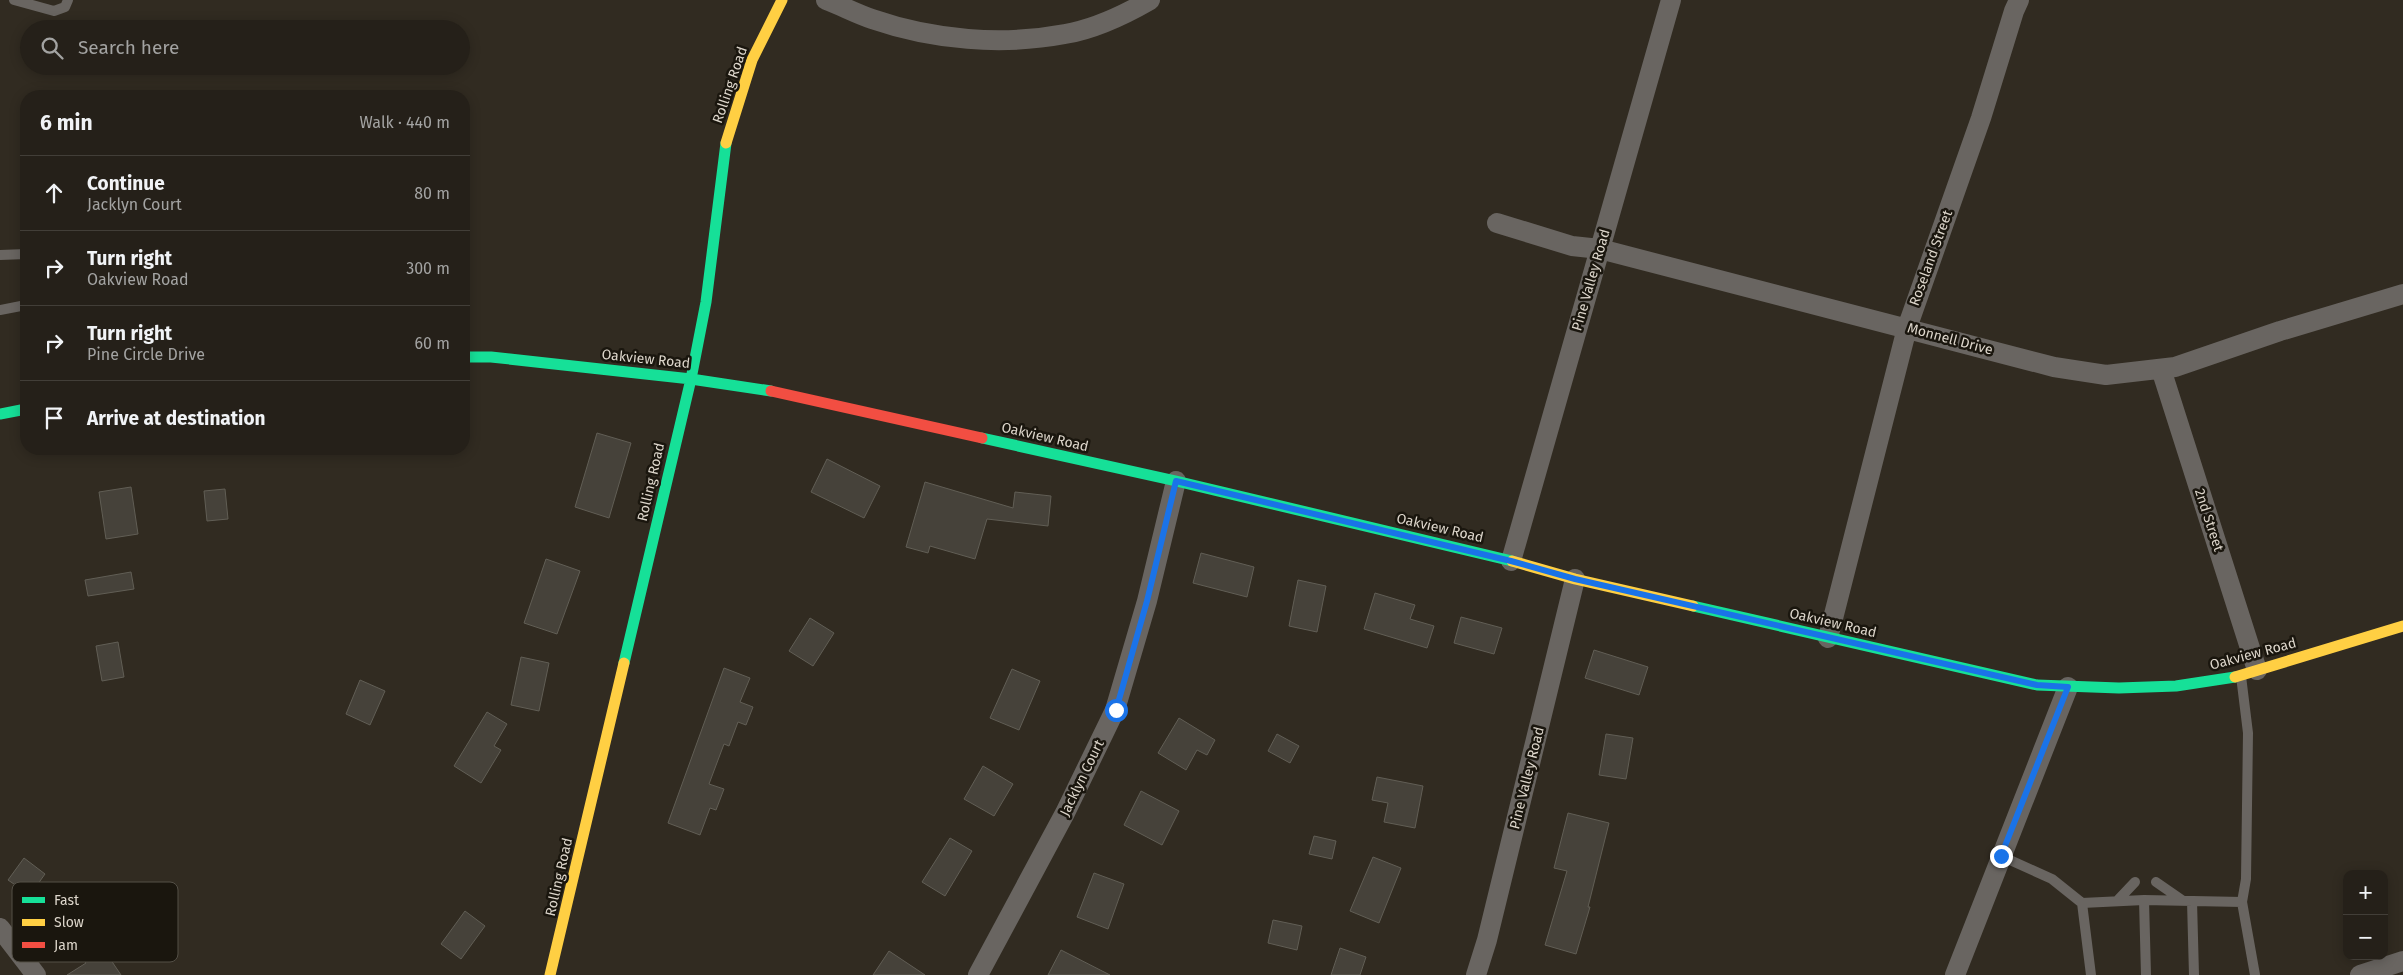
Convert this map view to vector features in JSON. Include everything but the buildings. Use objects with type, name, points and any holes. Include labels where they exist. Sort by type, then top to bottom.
[{"type":"street","name":"Rolling Road","points":[[550,975],[691,379],[706,302],[723,152],[752,60],[782,0]]},
{"type":"street","points":[[826,0],[873,19],[938,36],[993,41],[1066,34],[1122,16],[1150,0]]},
{"type":"street","name":"Pine Valley Road","points":[[1511,561],[1671,0]]},
{"type":"street","name":"Roseland Street","points":[[1828,638],[1907,328],[1981,118],[2019,0]]},
{"type":"street","name":"Monnell Drive","points":[[1497,223],[1572,246],[1600,249],[2054,367],[2106,375],[2175,367],[2280,331],[2403,294]]},
{"type":"street","name":"Oakview Road","points":[[470,358],[491,357],[691,379],[768,390],[1176,481],[1511,561],[1575,579],[2037,685],[2068,687],[2176,686],[2249,673],[2403,626]]},
{"type":"street","name":"2nd Street","points":[[2161,369],[2249,673]]},
{"type":"street","points":[[0,414],[20,410]]},
{"type":"street","name":"Jacklyn Court","points":[[978,975],[1066,813],[1116,710],[1147,601],[1176,481]]},
{"type":"street","name":"Pine Valley Road","points":[[1476,975],[1487,940],[1575,579]]},
{"type":"street","points":[[1955,975],[2068,687]]},
{"type":"street","points":[[0,928],[12,944]]},
{"type":"street","points":[[2360,975],[2403,961]]},
{"type":"street","points":[[26,962],[36,975]]},
{"type":"lane","points":[[14,0],[54,11],[65,8],[68,0]]},
{"type":"lane","points":[[0,255],[20,254]]},
{"type":"lane","points":[[0,310],[20,306]]},
{"type":"lane","points":[[2249,673],[2246,880],[2242,902],[2254,975]]},
{"type":"lane","points":[[2001,856],[2052,879],[2082,903],[2144,900],[2242,902]]},
{"type":"lane","points":[[2117,901],[2134,882]]},
{"type":"lane","points":[[2156,882],[2187,900]]},
{"type":"lane","points":[[2144,900],[2146,975]]},
{"type":"lane","points":[[2187,900],[2194,975]]},
{"type":"lane","points":[[2082,903],[2091,975]]},
{"type":"traffic: fast","points":[[624,663],[691,379],[706,302],[726,143]]},
{"type":"traffic: fast","points":[[470,357],[491,357],[691,379],[771,391]]},
{"type":"traffic: fast","points":[[0,414],[20,410]]},
{"type":"traffic: fast","points":[[982,438],[1176,481],[1512,561]]},
{"type":"traffic: fast","points":[[1693,606],[2037,685],[2119,688],[2176,686],[2235,677]]},
{"type":"traffic: slow","points":[[726,143],[752,60],[782,0]]},
{"type":"traffic: slow","points":[[1512,561],[1575,579],[1693,606]]},
{"type":"traffic: slow","points":[[2235,677],[2403,626]]},
{"type":"traffic: slow","points":[[550,975],[624,663]]},
{"type":"traffic: jam","points":[[771,391],[982,438]]},
{"type":"route","points":[[1116,710],[1147,601],[1176,481],[1511,561],[1575,579],[2037,685],[2068,687],[2001,856]]}]
